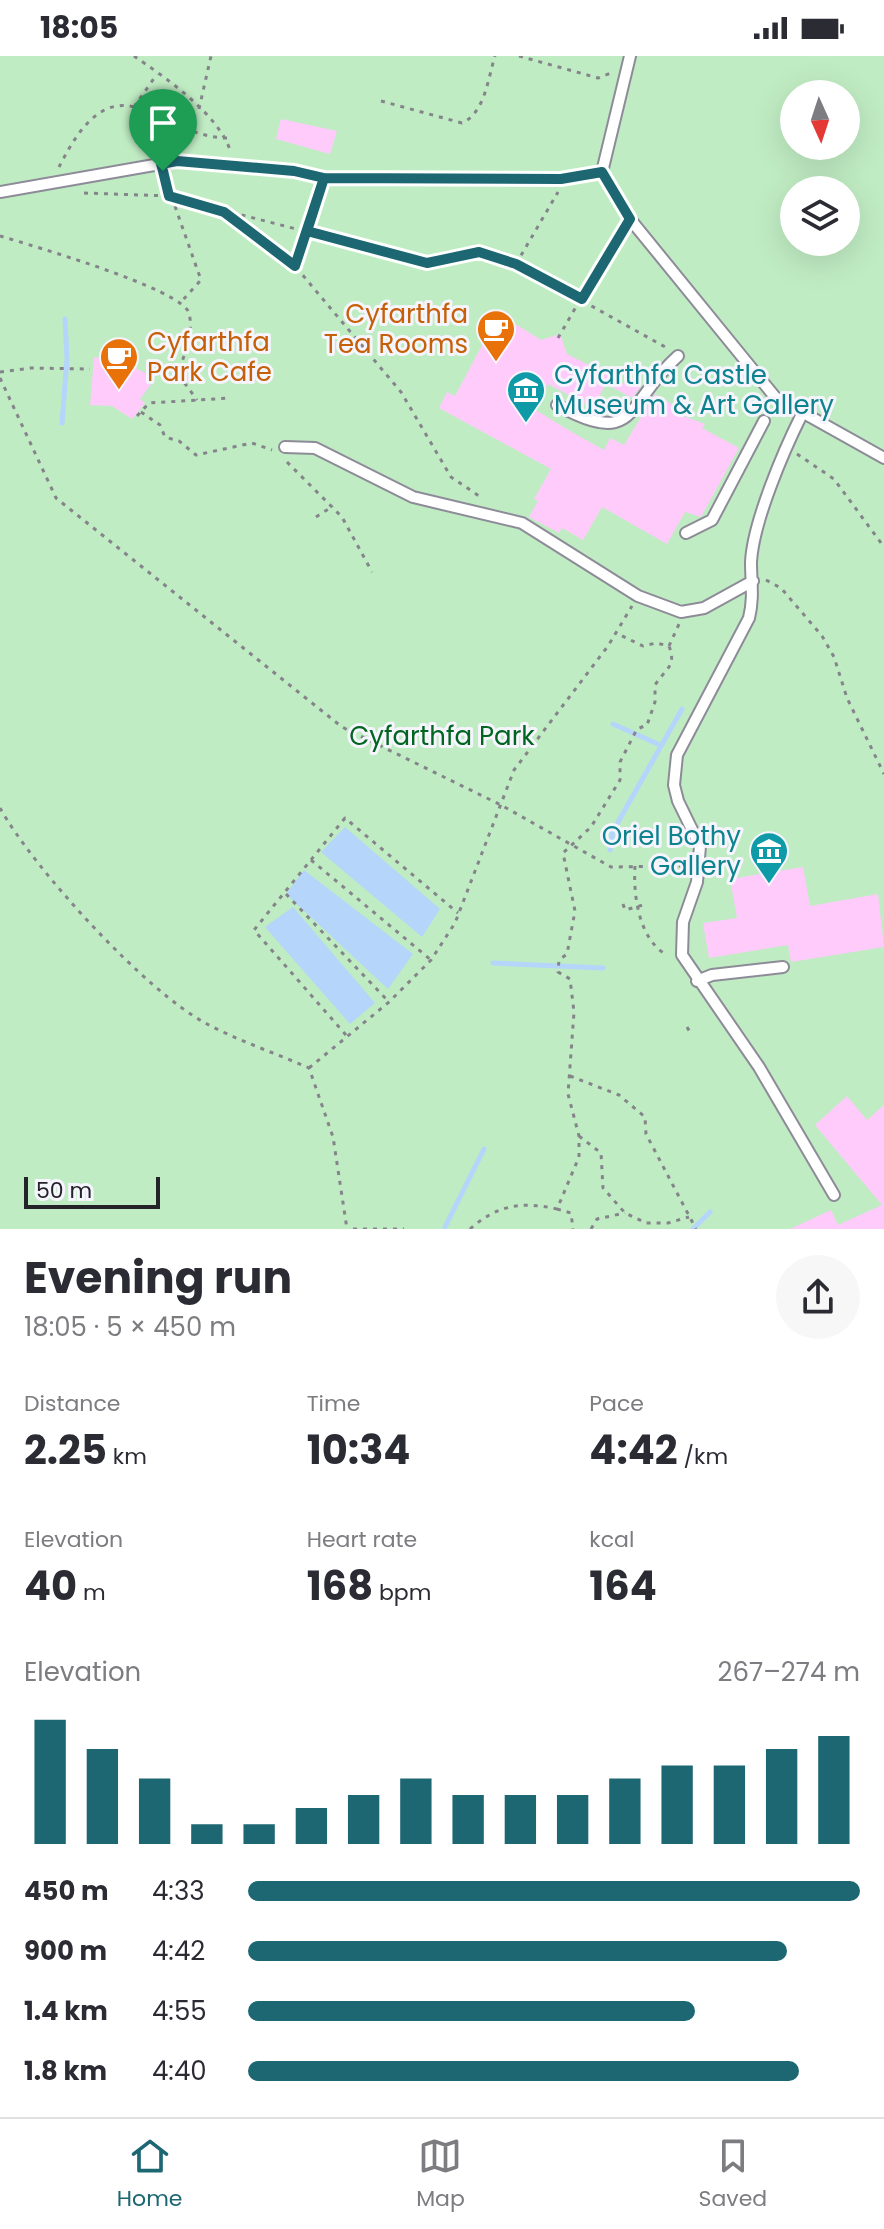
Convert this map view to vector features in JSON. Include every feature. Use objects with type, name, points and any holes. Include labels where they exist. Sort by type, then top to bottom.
[{"type":"lane","points":[[630,56],[602,172],[630,219],[775,397],[802,414],[860,441],[884,458]]},
{"type":"lane","points":[[0,192],[161,164],[294,171],[324,178],[561,179],[602,172]]},
{"type":"lane","points":[[557,405],[587,421],[607,426],[624,420],[653,378],[678,356]]},
{"type":"lane","points":[[802,414],[786,448],[758,533],[751,563],[759,580],[749,618],[677,755],[674,785],[678,801],[700,846],[697,882],[681,936],[682,955],[759,1067],[834,1195]]},
{"type":"lane","points":[[686,533],[712,520],[764,421]]},
{"type":"lane","points":[[281,451],[315,448],[413,497],[522,523],[638,596],[681,612],[704,608],[759,580]]},
{"type":"lane","points":[[697,981],[712,975],[783,967]]},
{"type":"path","points":[[134,56],[199,109],[227,138],[235,166]]},
{"type":"path","points":[[199,109],[211,56]]},
{"type":"path","points":[[381,101],[462,123],[471,119],[479,109],[495,56]]},
{"type":"path","points":[[519,56],[598,78],[606,73],[625,74]]},
{"type":"path","points":[[134,107],[158,73]]},
{"type":"path","points":[[53,182],[77,133],[96,115],[124,104],[134,107],[145,122],[201,280],[181,302]]},
{"type":"path","points":[[145,122],[175,123],[216,138],[227,138]]},
{"type":"path","points":[[295,266],[324,178]]},
{"type":"path","points":[[516,264],[561,187],[561,179]]},
{"type":"path","points":[[73,193],[131,192],[169,196],[427,263],[479,252],[516,264],[678,356]]},
{"type":"path","points":[[224,212],[295,266],[401,392],[451,477],[482,498]]},
{"type":"path","points":[[558,338],[630,219]]},
{"type":"path","points":[[0,236],[104,270],[181,302],[188,310],[191,333],[178,374],[197,400]]},
{"type":"path","points":[[0,372],[90,369]]},
{"type":"path","points":[[0,378],[56,498],[342,727],[501,805],[611,867],[692,866]]},
{"type":"path","points":[[230,398],[149,403],[139,414],[160,425],[165,437],[179,441],[196,455],[252,443],[281,451]]},
{"type":"path","points":[[793,452],[834,479],[884,547]]},
{"type":"path","points":[[284,460],[333,506],[372,572]]},
{"type":"path","points":[[316,517],[333,506]]},
{"type":"path","points":[[759,580],[781,588],[822,636],[834,657],[847,698],[884,774]]},
{"type":"path","points":[[309,1068],[389,1002],[431,960],[459,914],[514,770],[616,633],[638,596]]},
{"type":"path","points":[[557,1209],[579,1157],[579,1136],[568,1094],[574,1012],[570,979],[558,972],[559,960],[567,954],[575,911],[563,853],[591,827],[620,780],[620,762],[637,729],[647,725],[655,702],[655,685],[672,665],[669,646],[678,629],[681,612]]},
{"type":"path","points":[[616,633],[643,646],[656,643],[669,646]]},
{"type":"path","points":[[0,808],[12,830],[80,911],[148,980],[205,1023],[309,1068],[333,1137],[350,1229],[404,1229]]},
{"type":"path","points":[[346,1035],[254,930],[345,818],[459,914]]},
{"type":"path","points":[[310,860],[431,960]]},
{"type":"path","points":[[635,866],[633,885],[646,934],[660,952],[671,958]]},
{"type":"path","points":[[286,894],[389,1002]]},
{"type":"path","points":[[623,904],[625,910],[641,906]]},
{"type":"path","points":[[687,1027],[691,1034]]},
{"type":"path","points":[[570,1076],[619,1095],[645,1117],[646,1134],[696,1229]]},
{"type":"path","points":[[579,1136],[601,1153],[603,1188],[625,1213],[646,1223],[668,1223],[689,1217]]},
{"type":"path","points":[[470,1229],[489,1213],[512,1205],[571,1213],[573,1229]]},
{"type":"path","points":[[591,1229],[597,1219],[625,1213]]},
{"type":"green space","name":"Cyfarthfa Park","points":[[0,56],[884,56],[884,1229],[0,1229]]},
{"type":"water","points":[[345,827],[440,909],[422,937],[321,852]]},
{"type":"water","points":[[304,870],[413,954],[388,989],[286,894]]},
{"type":"water","points":[[293,907],[375,1003],[350,1024],[265,927]]},
{"type":"building","points":[[155,98],[162,101],[165,108],[162,115],[155,118],[148,115],[145,108],[148,101]]},
{"type":"building","points":[[281,119],[337,131],[330,154],[276,139]]},
{"type":"building","points":[[503,316],[541,340],[560,334],[567,354],[610,376],[593,408],[548,384],[534,409],[570,431],[604,450],[610,438],[624,445],[655,394],[678,408],[675,413],[705,424],[702,428],[739,448],[701,517],[685,512],[667,544],[602,507],[583,540],[562,528],[559,533],[529,517],[538,501],[534,499],[551,469],[439,408],[447,392],[455,396],[488,334],[489,323]]},
{"type":"building","name":"Cyfarthfa Park Cafe","points":[[94,357],[123,361],[152,377],[152,383],[140,399],[145,403],[132,419],[112,406],[90,405]]},
{"type":"building","points":[[635,381],[641,386],[632,398],[610,386]]},
{"type":"building","points":[[803,867],[810,906],[878,894],[884,947],[791,962],[788,945],[709,958],[703,923],[737,918],[730,879]]},
{"type":"building","points":[[847,1096],[867,1120],[884,1105],[884,1229],[790,1229],[831,1210],[838,1225],[882,1205],[815,1125]]},
{"type":"waterway","points":[[62,423],[67,359],[65,319]]},
{"type":"waterway","points":[[610,850],[613,831],[682,709]]},
{"type":"waterway","points":[[613,724],[660,745]]},
{"type":"waterway","points":[[493,963],[603,968]]},
{"type":"waterway","points":[[445,1227],[484,1149]]},
{"type":"waterway","points":[[693,1229],[710,1212]]},
{"type":"place","name":"Cyfarthfa Tea Rooms","points":[[496,363]]},
{"type":"place","name":"Cyfarthfa Park Cafe","points":[[119,391]]},
{"type":"place","name":"Cyfarthfa Castle Museum & Art Gallery","points":[[526,424]]},
{"type":"place","name":"Oriel Bothy Gallery","points":[[769,885]]},
{"type":"route","points":[[163,171],[161,164],[177,161],[294,171],[324,178],[307,231],[427,263],[479,252],[516,264],[582,299],[623,226],[630,219],[602,172],[561,179],[324,178],[295,266],[224,212],[169,196],[163,171]]}]
